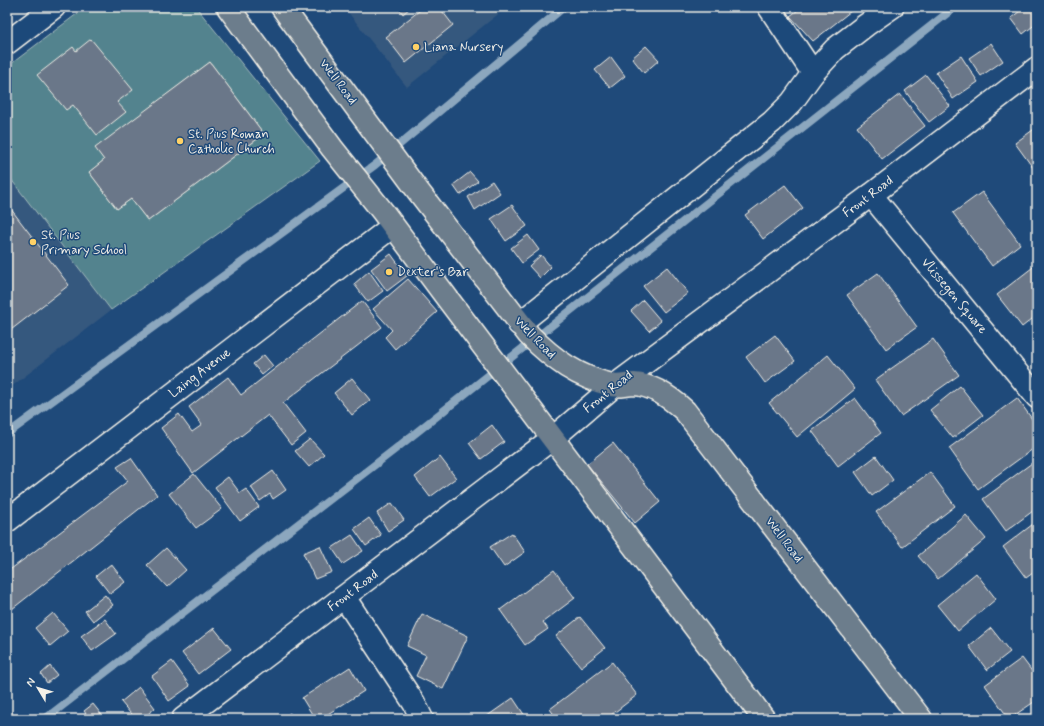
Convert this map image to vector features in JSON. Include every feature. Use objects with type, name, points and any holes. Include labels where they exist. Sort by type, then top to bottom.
[{"type":"main road","points":[[228,7],[332,148],[388,219],[764,719]]},
{"type":"main road","name":"Well Road","points":[[282,7],[519,324],[542,349],[573,371],[614,386],[635,384],[651,388],[674,401],[685,410],[921,719]]},
{"type":"street","points":[[7,43],[54,7]]},
{"type":"street","points":[[519,324],[772,122],[792,102],[813,73],[835,49],[892,7]]},
{"type":"street","points":[[778,10],[813,73]]},
{"type":"street","name":"Front Road","points":[[183,719],[553,438],[614,386],[871,195],[1037,68]]},
{"type":"street","name":"Vlissegen Square","points":[[871,195],[1037,397]]},
{"type":"street","name":"Laing Avenue","points":[[7,521],[388,219]]},
{"type":"street","points":[[344,598],[414,702],[422,719]]},
{"type":"shaded area","name":"Liana Nursery","points":[[344,7],[507,7],[407,87]]},
{"type":"shaded area","name":"St. Pius Primary School","points":[[7,174],[111,310],[7,390]]},
{"type":"green space","points":[[86,7],[196,7],[320,161],[111,310],[7,174],[7,67]],"holes":[[[210,62],[264,134],[148,221],[131,199],[117,209],[89,172],[104,160],[96,148]]]},
{"type":"building","points":[[398,7],[411,7],[403,14]]},
{"type":"building","points":[[424,7],[439,7],[453,25],[406,63],[386,37]]},
{"type":"building","points":[[802,7],[856,7],[813,41],[790,16]]},
{"type":"building","points":[[1025,7],[1031,7],[1037,14],[1037,23],[1023,34],[1011,18]]},
{"type":"building","points":[[91,39],[133,90],[117,102],[126,112],[97,135],[73,105],[66,110],[37,75],[73,47],[76,51]]},
{"type":"building","points":[[991,43],[1003,61],[981,76],[969,58]]},
{"type":"building","points":[[646,46],[659,60],[644,73],[632,58]]},
{"type":"building","points":[[961,56],[978,82],[953,99],[936,73]]},
{"type":"building","points":[[611,57],[625,76],[610,88],[595,70]]},
{"type":"building","name":"St. Pius Roman Catholic Church","points":[[210,62],[264,134],[148,221],[131,199],[117,209],[89,172],[104,160],[95,148]]},
{"type":"building","points":[[926,75],[950,106],[929,122],[905,91]]},
{"type":"building","points":[[900,94],[925,126],[882,159],[857,127]]},
{"type":"building","points":[[1037,127],[1037,171],[1036,172],[1015,143]]},
{"type":"building","points":[[470,172],[478,181],[460,195],[453,185]]},
{"type":"building","points":[[492,181],[500,193],[475,210],[468,197]]},
{"type":"building","points":[[785,185],[803,208],[763,239],[745,215]]},
{"type":"building","points":[[982,192],[1020,244],[992,266],[953,213]]},
{"type":"building","points":[[7,204],[69,285],[7,333]]},
{"type":"building","points":[[512,205],[527,226],[506,241],[491,219]]},
{"type":"building","points":[[528,235],[539,250],[522,263],[511,248]]},
{"type":"building","name":"Dexter's Bar","points":[[391,254],[407,276],[387,291],[371,269]]},
{"type":"building","points":[[541,255],[551,267],[540,278],[529,266]]},
{"type":"building","points":[[1037,264],[1037,315],[1022,327],[997,295]]},
{"type":"building","points":[[667,267],[688,293],[664,312],[643,286]]},
{"type":"building","points":[[369,271],[383,291],[368,302],[354,284]]},
{"type":"building","points":[[878,273],[917,327],[886,349],[847,295]]},
{"type":"building","points":[[408,279],[437,312],[395,349],[385,337],[392,330],[373,309]]},
{"type":"building","points":[[643,300],[661,321],[649,331],[631,311]]},
{"type":"building","points":[[362,301],[382,327],[283,403],[306,433],[291,445],[268,415],[193,473],[161,428],[179,414],[192,432],[202,425],[189,407],[228,377],[241,395]]},
{"type":"building","points":[[775,335],[795,361],[765,383],[746,357]]},
{"type":"building","points":[[933,339],[959,375],[901,416],[875,380]]},
{"type":"building","points":[[264,355],[273,366],[262,375],[253,364]]},
{"type":"building","points":[[828,355],[855,389],[797,437],[769,403]]},
{"type":"building","points":[[352,378],[370,400],[352,415],[334,393]]},
{"type":"building","points":[[960,386],[983,415],[953,438],[930,410]]},
{"type":"building","points":[[855,398],[881,433],[838,466],[812,431]]},
{"type":"building","points":[[1017,398],[1037,426],[1037,446],[978,489],[949,448]]},
{"type":"building","points":[[492,425],[504,442],[481,459],[469,443]]},
{"type":"building","points":[[310,439],[324,454],[309,467],[295,451]]},
{"type":"building","points":[[613,443],[660,502],[635,523],[587,464]]},
{"type":"building","points":[[876,456],[893,480],[872,496],[855,472]]},
{"type":"building","points":[[440,457],[456,478],[430,497],[415,477]]},
{"type":"building","points":[[131,458],[157,495],[7,613],[7,572],[128,481],[117,467]]},
{"type":"building","points":[[1036,460],[1037,508],[1006,531],[983,499]]},
{"type":"building","points":[[273,471],[286,490],[273,499],[270,494],[260,501],[251,487]]},
{"type":"building","points":[[930,472],[955,506],[902,547],[876,512]]},
{"type":"building","points":[[194,474],[222,509],[196,528],[169,494]]},
{"type":"building","points":[[228,477],[240,493],[246,489],[259,507],[240,521],[215,487]]},
{"type":"building","points":[[392,503],[404,520],[388,531],[377,513]]},
{"type":"building","points":[[966,515],[986,539],[938,579],[918,556]]},
{"type":"building","points":[[369,518],[381,535],[366,546],[354,529]]},
{"type":"building","points":[[1037,521],[1037,570],[1026,578],[1003,547]]},
{"type":"building","points":[[512,533],[525,552],[504,567],[490,547]]},
{"type":"building","points":[[352,535],[363,551],[343,564],[332,548]]},
{"type":"building","points":[[320,546],[332,572],[315,579],[303,553]]},
{"type":"building","points":[[166,548],[186,570],[167,587],[147,565]]},
{"type":"building","points":[[111,564],[125,582],[110,594],[96,576]]},
{"type":"building","points":[[554,570],[575,598],[543,622],[548,629],[525,645],[500,610]]},
{"type":"building","points":[[976,573],[996,599],[958,631],[937,605]]},
{"type":"building","points":[[105,595],[113,605],[93,621],[85,611]]},
{"type":"building","points":[[53,613],[68,631],[50,646],[35,628]]},
{"type":"building","points":[[422,614],[468,636],[443,689],[416,676],[426,655],[407,646]]},
{"type":"building","points":[[580,617],[605,648],[581,667],[556,636]]},
{"type":"building","points":[[105,619],[116,634],[92,651],[81,636]]},
{"type":"building","points":[[214,628],[231,649],[198,674],[182,653]]},
{"type":"building","points":[[991,628],[1010,652],[987,670],[969,646]]},
{"type":"building","points":[[1022,658],[1037,678],[1037,700],[1009,719],[985,685]]},
{"type":"building","points":[[172,661],[190,686],[169,701],[152,676]]},
{"type":"building","points":[[612,662],[637,695],[606,719],[557,719],[550,709]]},
{"type":"building","points":[[50,666],[57,675],[47,683],[41,674]]},
{"type":"building","points":[[350,667],[364,691],[320,719],[315,719],[302,698]]},
{"type":"building","points":[[139,687],[155,708],[142,719],[135,719],[121,702]]},
{"type":"building","points":[[513,698],[527,719],[483,719]]},
{"type":"building","points":[[93,704],[105,719],[90,719],[84,711]]},
{"type":"building","points":[[7,707],[13,714],[7,719]]},
{"type":"building","points":[[290,713],[294,719],[281,719]]},
{"type":"waterway","points":[[7,434],[375,165],[564,7]]},
{"type":"waterway","points":[[45,719],[394,450],[955,7]]},
{"type":"place","name":"Liana Nursery","points":[[416,47]]},
{"type":"place","name":"St. Pius Roman Catholic Church","points":[[180,141]]},
{"type":"place","name":"St. Pius Primary School","points":[[33,242]]},
{"type":"place","name":"Dexter's Bar","points":[[389,272]]}]
